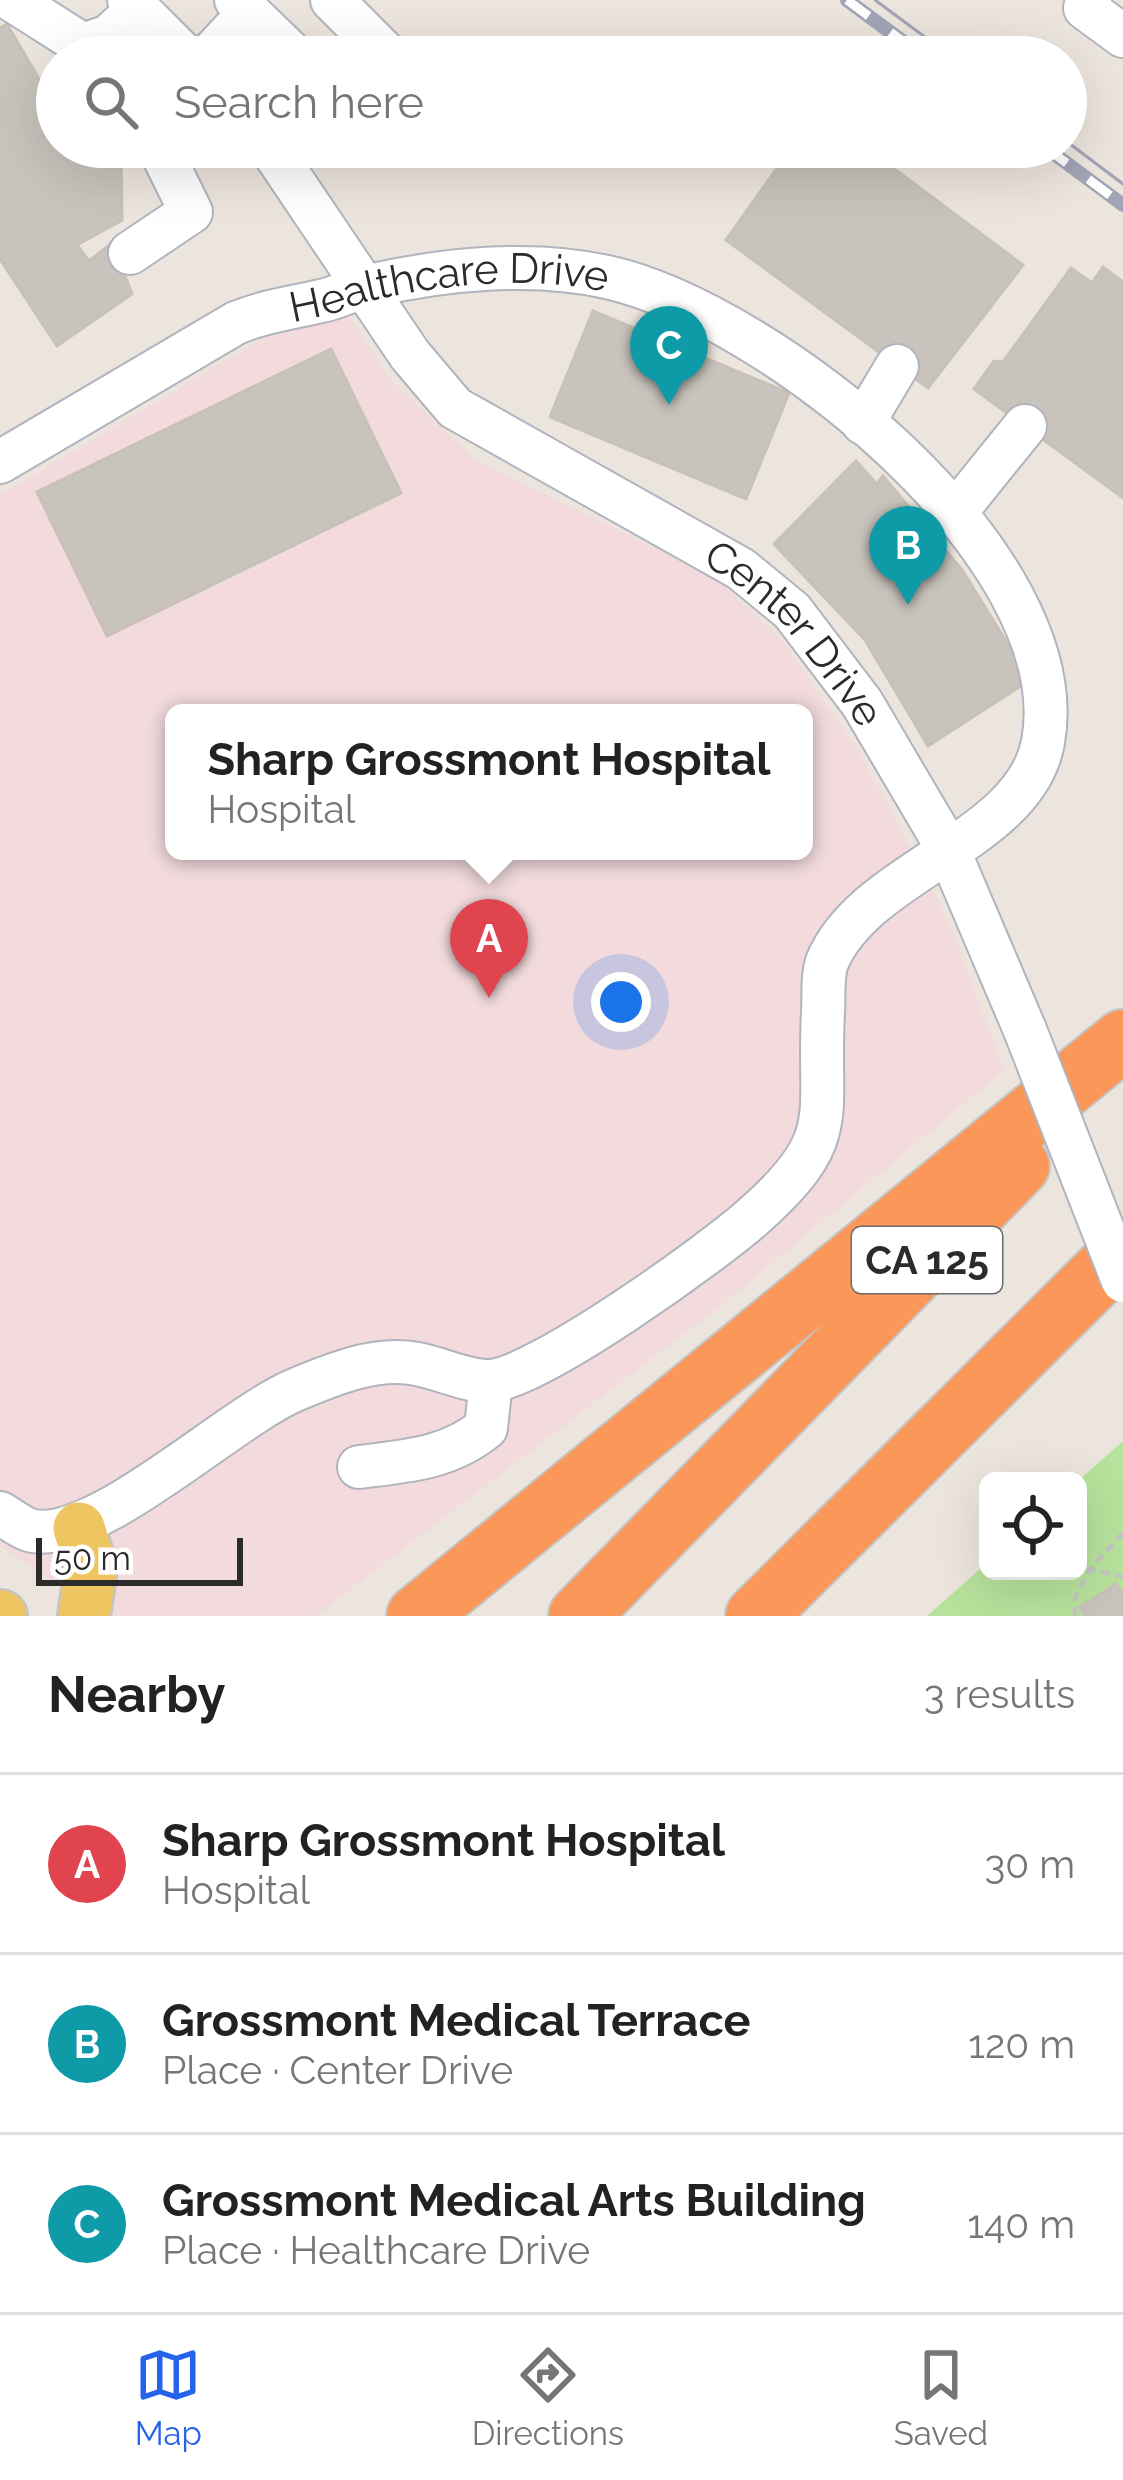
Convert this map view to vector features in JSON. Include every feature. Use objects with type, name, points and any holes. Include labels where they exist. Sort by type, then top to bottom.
[{"type":"highway","points":[[422,1614],[1123,1040]]},
{"type":"highway","name":"CA 125","points":[[579,1616],[1123,1058]]},
{"type":"highway","name":"CA 125","points":[[756,1616],[1123,1251]]},
{"type":"highway","points":[[794,1616],[949,1426]]},
{"type":"main road","points":[[79,1528],[91,1568],[84,1616]]},
{"type":"street","points":[[12,0],[63,36]]},
{"type":"street","points":[[332,0],[368,36]]},
{"type":"street","points":[[1090,0],[1084,8],[1123,36]]},
{"type":"street","points":[[222,36],[243,6],[274,36]]},
{"type":"street","points":[[130,254],[191,212],[169,168]]},
{"type":"street","name":"Center Drive","points":[[285,168],[410,355],[455,408],[742,568],[792,611],[862,703],[948,849],[1123,1281]]},
{"type":"street","name":"Healthcare Drive","points":[[0,462],[236,323],[366,286],[543,268],[610,277],[676,301],[791,366],[965,501],[1021,608],[1046,684],[1043,746],[1023,791],[853,923],[826,965],[821,1135],[804,1168],[752,1219],[582,1339],[490,1382]]},
{"type":"street","points":[[863,423],[897,366]]},
{"type":"street","points":[[965,501],[1004,479],[1024,425]]},
{"type":"street","points":[[0,1514],[32,1531],[79,1528],[277,1397],[331,1375],[410,1362],[490,1382],[486,1428],[476,1437],[442,1456],[359,1467]]},
{"type":"path","points":[[1075,1616],[1075,1598],[1090,1569],[1123,1533]]},
{"type":"path","points":[[1090,1569],[1123,1577]]},
{"type":"shaded area","points":[[348,315],[393,382],[474,459],[714,577],[782,640],[861,754],[951,926],[1004,1070],[723,1304],[316,1616],[105,1616],[0,1546],[0,495],[261,339]]},
{"type":"green space","points":[[1123,1441],[1123,1616],[927,1616],[979,1570],[979,1580],[1087,1580],[1087,1473]]},
{"type":"building","points":[[7,24],[36,74],[36,168],[121,168],[122,220],[77,245],[89,261],[112,243],[132,294],[57,346],[0,259],[0,28]]},
{"type":"building","points":[[777,168],[893,168],[1023,265],[928,388],[726,240]]},
{"type":"building","points":[[1103,267],[1123,282],[1123,498],[974,389],[994,361],[1003,362],[1071,268],[1092,283]]},
{"type":"building","points":[[593,311],[789,393],[746,499],[550,417]]},
{"type":"building","points":[[331,349],[401,493],[107,636],[37,492]]},
{"type":"building","points":[[856,461],[877,484],[883,476],[962,570],[1030,680],[928,746],[865,640],[774,544]]},
{"type":"building","points":[[1116,1584],[1123,1594],[1123,1616],[1085,1616],[1080,1607]]},
{"type":"tram line","points":[[875,0],[924,36]]},
{"type":"tram line","points":[[1087,157],[1123,184]]},
{"type":"railway","points":[[847,0],[896,36]]},
{"type":"railway","points":[[1073,168],[1123,205]]},
{"type":"place","name":"Grossmont Medical Arts Building","points":[[669,405]]},
{"type":"place","name":"Grossmont Medical Terrace","points":[[908,605]]},
{"type":"place","name":"Sharp Grossmont Hospital","points":[[489,998]]}]
